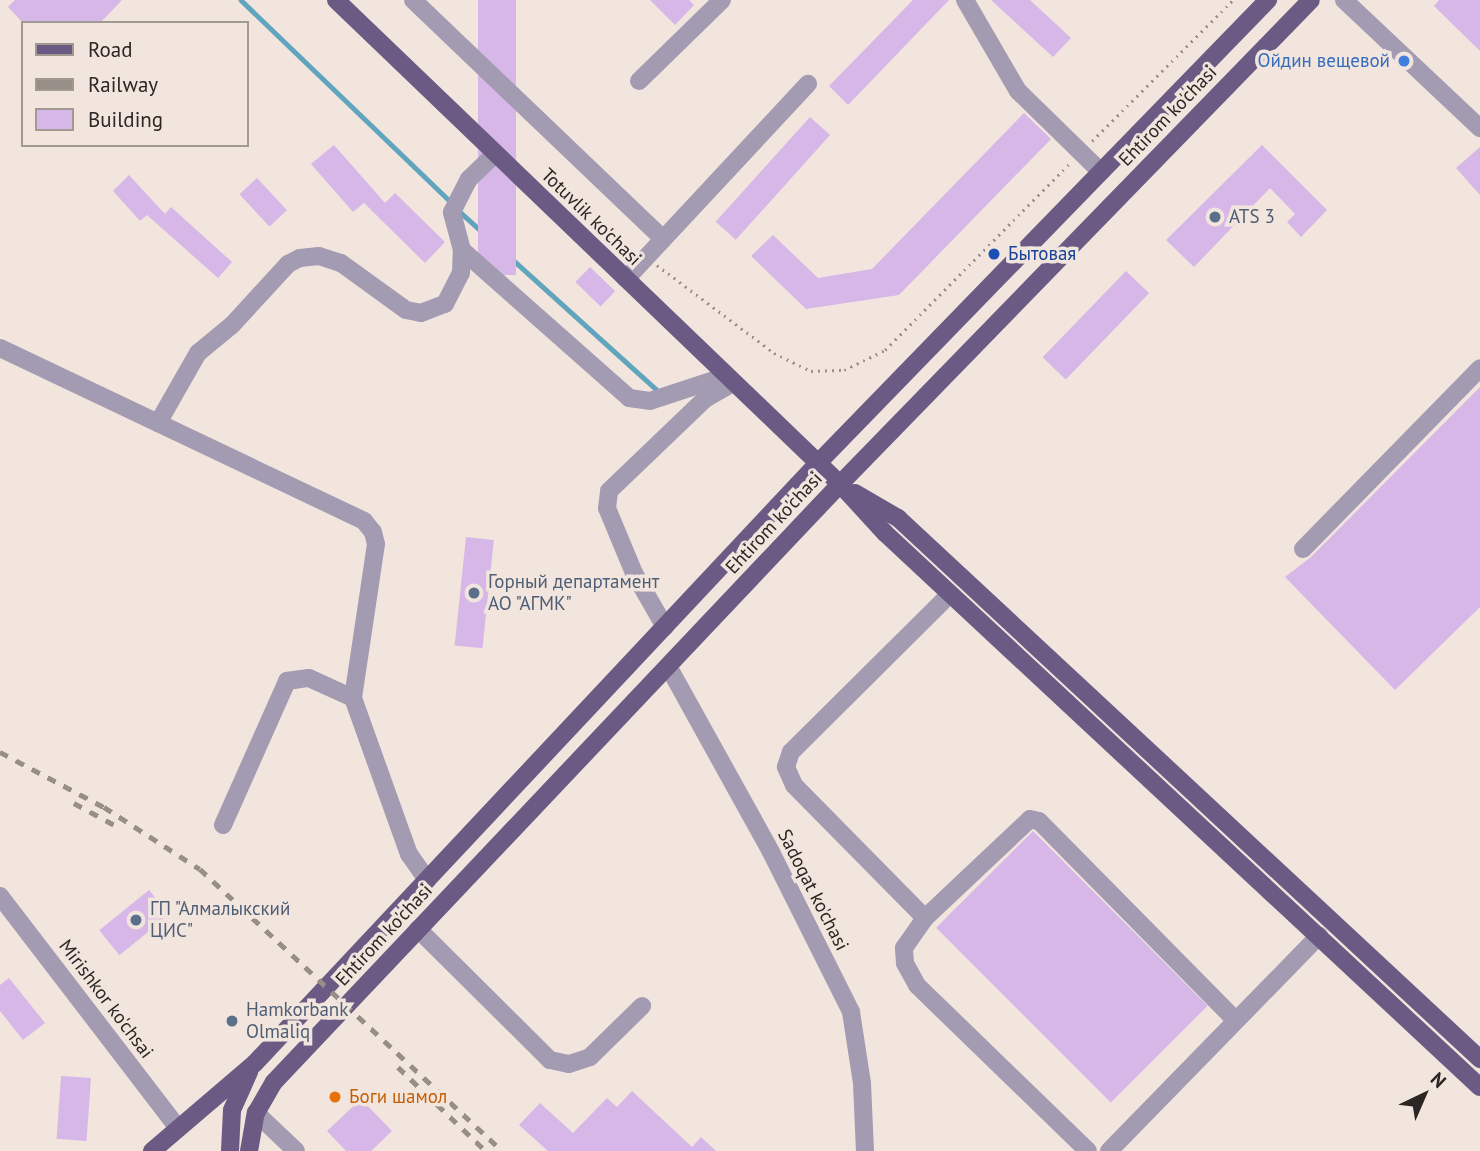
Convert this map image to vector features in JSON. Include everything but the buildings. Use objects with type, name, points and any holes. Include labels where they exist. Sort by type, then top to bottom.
[{"type":"main road","name":"Totuvlik ko'chasi","points":[[336,0],[840,484]]},
{"type":"main road","name":"Ehtirom ko'chasi","points":[[255,1063],[818,463],[1268,0]]},
{"type":"main road","name":"Ehtirom ko'chasi","points":[[250,1151],[257,1113],[274,1082],[840,484],[1311,0]]},
{"type":"main road","points":[[840,484],[885,533],[1480,1087]]},
{"type":"main road","points":[[840,484],[898,518],[1480,1059]]},
{"type":"main road","points":[[255,1063],[274,1082]]},
{"type":"main road","points":[[152,1151],[255,1063]]},
{"type":"main road","points":[[230,1151],[232,1110],[255,1063]]},
{"type":"street","points":[[413,0],[663,239]]},
{"type":"street","points":[[639,81],[722,0]]},
{"type":"street","points":[[965,0],[1018,91],[1101,172]]},
{"type":"street","points":[[1344,0],[1480,128]]},
{"type":"street","points":[[626,279],[808,85]]},
{"type":"street","points":[[158,423],[198,353],[232,325],[288,264],[318,256],[341,263],[386,297],[421,313],[445,303],[456,289],[462,250],[455,207],[469,179],[495,154]]},
{"type":"street","points":[[462,250],[629,398],[650,401],[729,379]]},
{"type":"street","points":[[0,348],[364,521],[373,531],[376,544],[353,698],[409,854],[427,880]]},
{"type":"street","points":[[1303,549],[1480,368]]},
{"type":"street","points":[[665,627],[634,573],[607,508],[609,491],[729,379]]},
{"type":"street","points":[[925,918],[794,785],[786,766],[791,752],[950,594]]},
{"type":"street","name":"Sadoqat ko'chasi","points":[[668,666],[771,852],[851,1012],[862,1083],[865,1151]]},
{"type":"street","points":[[223,825],[287,681],[309,678],[353,698]]},
{"type":"street","points":[[1088,1151],[917,985],[905,963],[904,948],[925,918],[1034,818],[1234,1019]]},
{"type":"street","name":"Mirishkor ko'chsai","points":[[0,896],[178,1128]]},
{"type":"street","points":[[418,929],[550,1060],[569,1064],[590,1057],[642,1006]]},
{"type":"street","points":[[1110,1151],[1234,1019],[1319,936]]},
{"type":"street","points":[[257,1113],[296,1151]]},
{"type":"path","points":[[646,257],[774,353],[811,371],[844,370],[885,350],[1233,0]]},
{"type":"waterway","points":[[241,0],[451,202]]},
{"type":"waterway","points":[[459,211],[656,389]]},
{"type":"railway","points":[[0,752],[104,807],[200,869],[502,1151]]},
{"type":"railway","points":[[74,803],[120,828]]},
{"type":"railway","points":[[398,1067],[486,1151]]},
{"type":"place","name":"Ойдин вещевой","points":[[1404,61]]},
{"type":"place","name":"ATS 3","points":[[1215,217]]},
{"type":"place","name":"Бытовая","points":[[994,254]]},
{"type":"place","name":"Горный департамент АО \"АГМК\"","points":[[474,593]]},
{"type":"place","name":"ГП \"Алмалыкский ЦИС\"","points":[[136,920]]},
{"type":"place","name":"Hamkorbank Olmaliq","points":[[232,1021]]},
{"type":"place","name":"Боги шамол","points":[[335,1097]]}]
